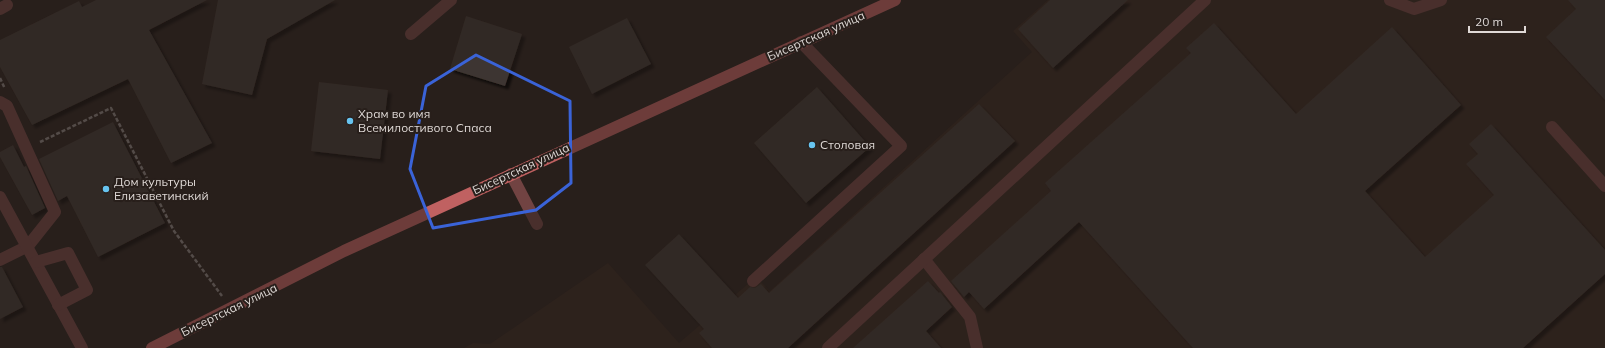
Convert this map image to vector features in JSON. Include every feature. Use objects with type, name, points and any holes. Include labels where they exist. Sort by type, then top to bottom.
[{"type":"main road","name":"Бисертская улица","points":[[152,348],[232,309],[344,251],[895,0]]},
{"type":"street","points":[[411,34],[451,0]]},
{"type":"street","points":[[828,348],[1205,0]]},
{"type":"street","points":[[1390,0],[1414,9],[1441,0]]},
{"type":"street","points":[[753,281],[901,146],[801,42]]},
{"type":"street","points":[[0,260],[28,246],[55,212],[2,106]]},
{"type":"street","points":[[1552,126],[1605,186]]},
{"type":"street","points":[[511,174],[537,224]]},
{"type":"street","points":[[0,197],[28,246],[82,348]]},
{"type":"street","points":[[36,262],[68,252],[87,290],[58,305]]},
{"type":"street","points":[[924,259],[970,317],[977,348]]},
{"type":"path","points":[[0,78],[7,92]]},
{"type":"path","points":[[34,144],[110,108],[174,231],[232,309]]},
{"type":"highlighted area","points":[[476,55],[570,101],[571,183],[536,210],[433,228],[410,169],[426,86]]},
{"type":"shaded area","points":[[1048,0],[1605,0],[1605,348],[464,348],[473,343],[490,344],[608,263],[679,343],[756,277],[770,291],[1032,52],[1013,31]]},
{"type":"building","points":[[96,0],[207,0],[149,30],[212,143],[171,163],[128,79],[32,125],[0,67],[0,40],[79,1],[82,7]]},
{"type":"building","points":[[218,0],[335,0],[267,39],[252,95],[202,84]]},
{"type":"building","points":[[1050,0],[1128,0],[1053,68],[1018,29]]},
{"type":"building","points":[[1568,0],[1605,0],[1605,100],[1546,37],[1576,9]]},
{"type":"building","points":[[466,16],[522,34],[505,86],[450,69]]},
{"type":"building","points":[[627,18],[651,64],[592,94],[569,47]]},
{"type":"building","points":[[1214,23],[1296,114],[1392,27],[1461,105],[1365,191],[1425,257],[1494,195],[1466,164],[1478,154],[1469,144],[1491,124],[1605,250],[1605,274],[1523,348],[1193,348],[1079,222],[984,309],[969,292],[964,297],[951,281],[1051,191],[1045,183],[1191,53],[1186,48]]},
{"type":"building","name":"Храм во имя Всемилостивого Спаса","points":[[319,82],[388,90],[380,159],[311,151]]},
{"type":"building","name":"Столовая","points":[[817,87],[870,147],[806,203],[754,143]]},
{"type":"building","points":[[979,104],[1015,141],[788,348],[712,348],[699,333],[704,329],[645,265],[679,234],[738,298],[750,287],[755,288],[761,284],[769,293]]},
{"type":"building","name":"Дом культуры Елизаветинский","points":[[113,122],[165,223],[98,257],[67,196],[58,201],[39,159]]},
{"type":"building","points":[[13,145],[24,167],[26,166],[45,208],[32,215],[0,157],[0,152]]},
{"type":"building","points":[[0,267],[2,267],[23,307],[0,319]]},
{"type":"building","points":[[928,281],[939,293],[940,292],[952,307],[926,331],[941,348],[853,348]]},
{"type":"place","name":"Храм во имя Всемилостивого Спаса","points":[[350,121]]},
{"type":"place","name":"Столовая","points":[[812,145]]},
{"type":"place","name":"Дом культуры Елизаветинский","points":[[106,189]]}]
